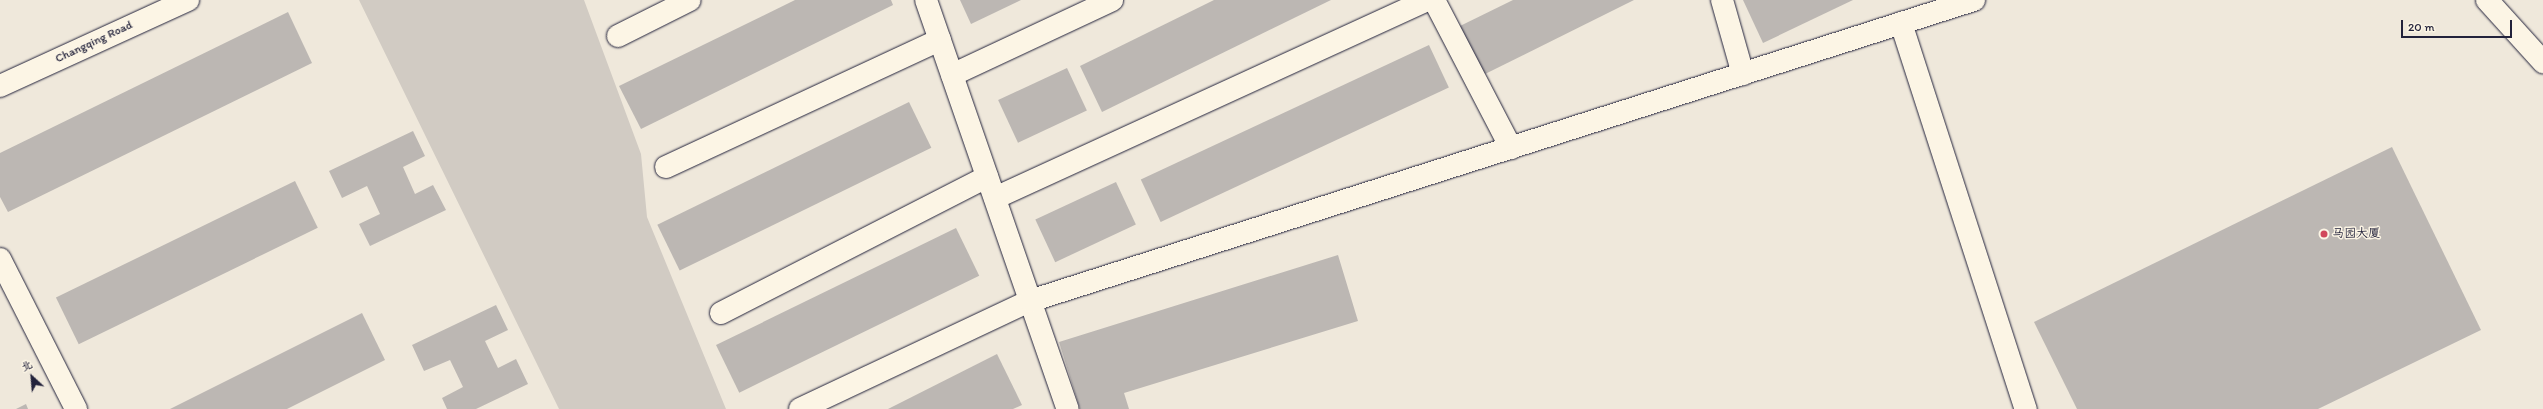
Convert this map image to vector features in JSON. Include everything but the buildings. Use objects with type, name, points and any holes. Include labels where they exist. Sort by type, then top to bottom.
[{"type":"street","name":"Changqing Road","points":[[0,86],[94,41],[188,0]]},
{"type":"street","points":[[618,36],[690,0]]},
{"type":"street","points":[[926,0],[1068,409]]},
{"type":"street","points":[[952,75],[1112,0]]},
{"type":"street","points":[[995,198],[1428,0]]},
{"type":"street","points":[[1434,0],[1511,148]]},
{"type":"street","points":[[1722,0],[1742,74]]},
{"type":"street","points":[[800,409],[1030,301],[1974,0]]},
{"type":"street","points":[[2487,0],[2543,62]]},
{"type":"street","points":[[1902,23],[2026,409]]},
{"type":"street","points":[[666,167],[940,40]]},
{"type":"street","points":[[721,313],[987,176]]},
{"type":"street","points":[[0,259],[76,409]]},
{"type":"shaded area","points":[[359,0],[584,0],[641,154],[647,217],[726,409],[559,409]]},
{"type":"place","name":"马园大厦","points":[[2324,234]]}]
